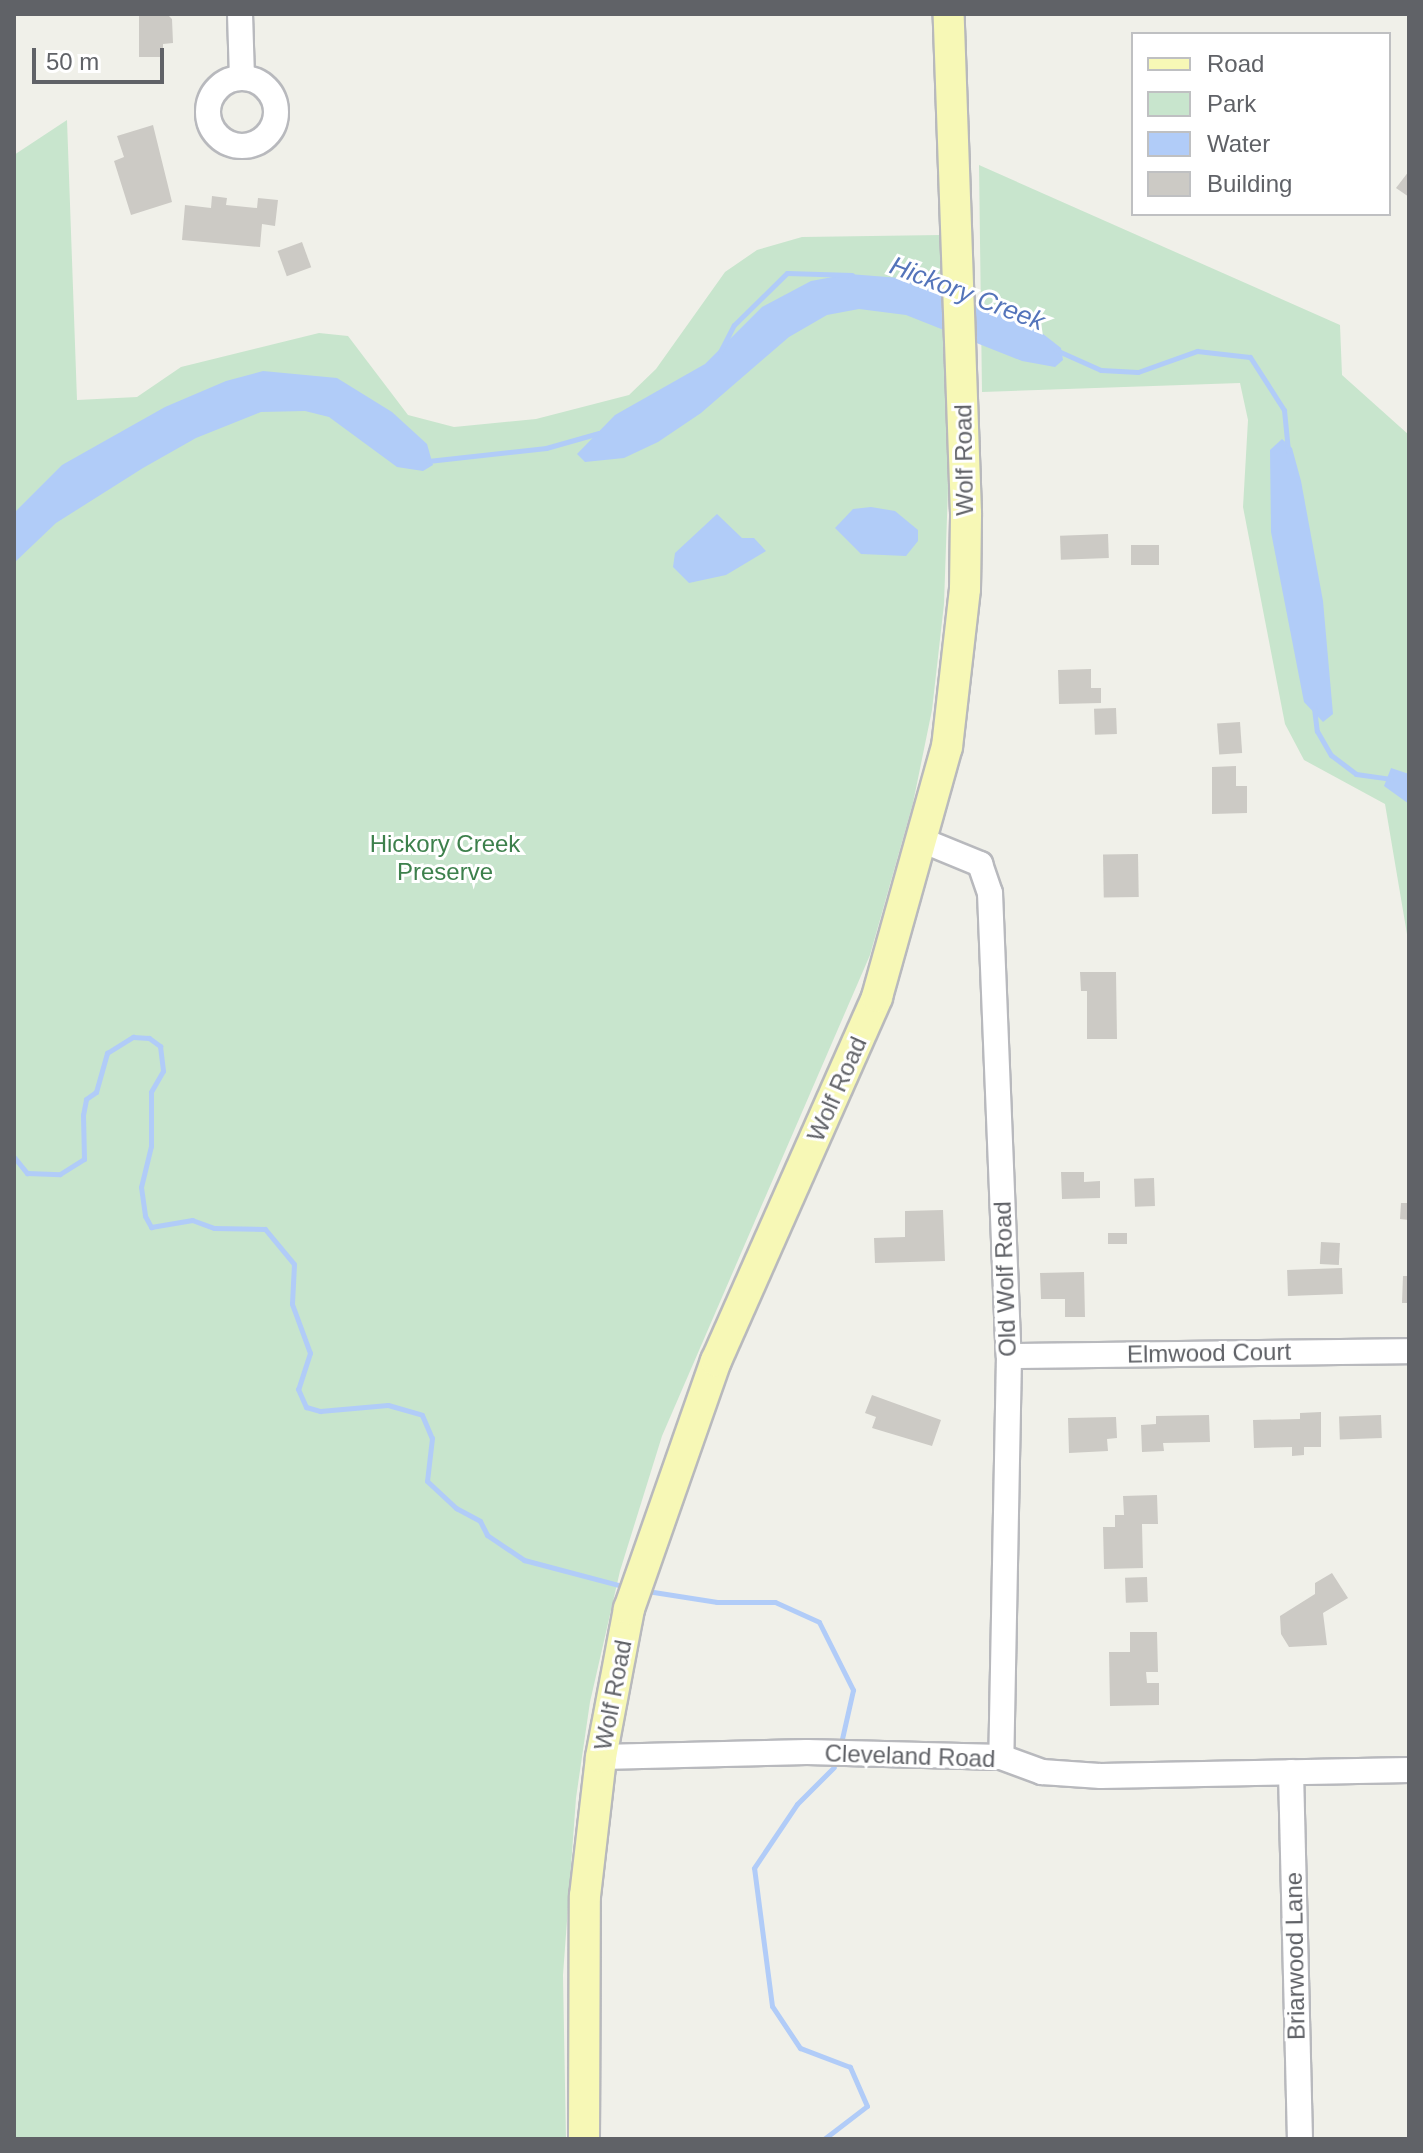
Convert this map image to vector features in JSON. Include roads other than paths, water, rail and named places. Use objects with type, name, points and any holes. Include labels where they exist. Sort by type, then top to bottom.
[{"type":"main road","name":"Wolf Road","points":[[584,2139],[584,1912],[601,1757],[629,1609],[716,1361],[877,997],[924,841],[947,747],[965,589],[961,282],[949,14]]},
{"type":"street","points":[[240,14],[242,77]]},
{"type":"street","name":"Old Wolf Road","points":[[924,841],[980,864],[990,893],[1009,1356],[1001,1757]]},
{"type":"street","name":"Elmwood Court","points":[[1009,1356],[1409,1351]]},
{"type":"street","name":"Cleveland Road","points":[[601,1757],[807,1752],[1001,1757],[1042,1772],[1101,1776],[1409,1770]]},
{"type":"street","name":"Briarwood Lane","points":[[1291,1772],[1300,2139]]},
{"type":"water","points":[[849,274],[926,280],[951,288],[1038,330],[1061,348],[1063,360],[1055,367],[1022,361],[906,315],[859,309],[827,315],[789,337],[701,413],[658,442],[624,458],[585,462],[577,454],[615,415],[705,364],[762,307],[811,281]]},
{"type":"water","points":[[263,371],[337,378],[392,412],[427,444],[433,465],[423,471],[397,467],[329,417],[305,411],[261,412],[196,438],[143,468],[56,523],[14,563],[14,513],[62,465],[165,407],[226,381]]},
{"type":"water","points":[[1282,439],[1292,448],[1301,481],[1323,601],[1333,714],[1323,722],[1304,702],[1271,532],[1270,450]]},
{"type":"water","points":[[871,507],[895,511],[918,530],[918,541],[906,556],[861,554],[835,528],[853,509]]},
{"type":"water","points":[[717,514],[742,538],[754,538],[766,551],[726,575],[689,583],[673,567],[675,553]]},
{"type":"water","points":[[1391,768],[1409,774],[1409,804],[1384,786]]},
{"type":"waterway","name":"Hickory Creek","points":[[720,352],[734,325],[787,273],[852,275]]},
{"type":"waterway","name":"Hickory Creek","points":[[1056,350],[1101,370],[1138,372],[1197,351],[1250,357],[1284,410],[1288,451]]},
{"type":"waterway","name":"Hickory Creek","points":[[428,461],[546,448],[599,433]]},
{"type":"waterway","name":"Hickory Creek","points":[[1314,708],[1317,731],[1331,755],[1356,774],[1391,779]]},
{"type":"waterway","points":[[14,1157],[27,1173],[60,1174],[84,1159],[83,1115],[86,1099],[96,1092],[107,1053],[133,1037],[149,1038],[160,1046],[163,1071],[151,1092],[151,1146],[141,1187],[145,1216],[151,1227],[192,1220],[214,1228],[265,1229],[294,1264],[292,1304],[310,1353],[298,1389],[306,1407],[320,1411],[388,1405],[422,1415],[432,1438],[427,1481],[456,1508],[480,1521],[487,1535],[524,1560],[626,1587]]},
{"type":"waterway","points":[[647,1591],[717,1602],[775,1602],[819,1622],[853,1690],[842,1739]]},
{"type":"waterway","points":[[824,2139],[867,2106],[850,2067],[800,2048],[772,2006],[754,1868],[797,1804],[834,1767]]},
{"type":"park label","name":"Hickory Creek Preserve","points":[[445,858]]}]
